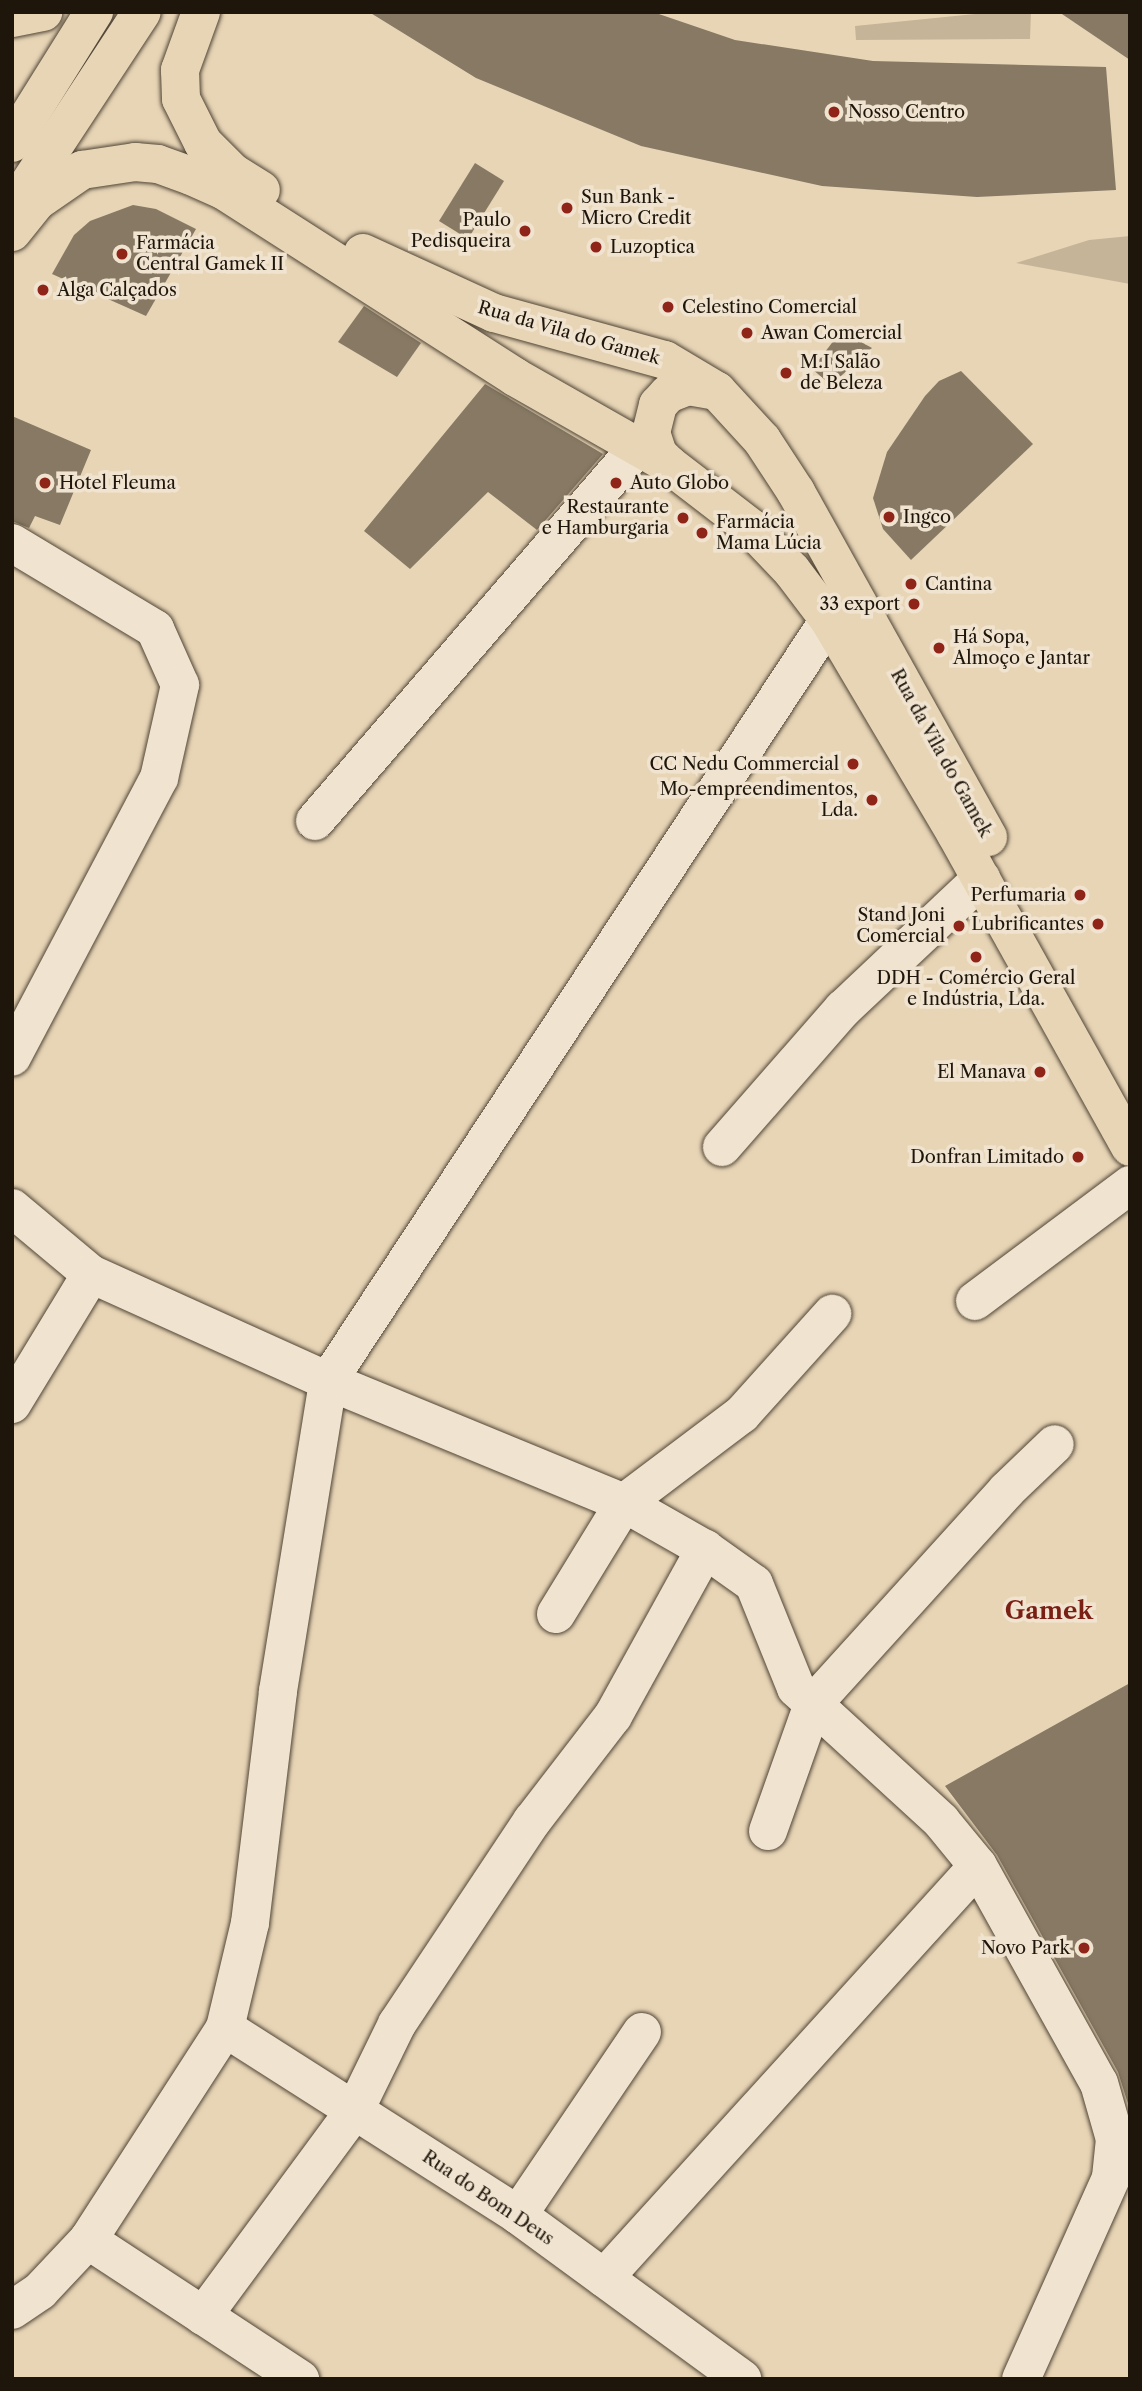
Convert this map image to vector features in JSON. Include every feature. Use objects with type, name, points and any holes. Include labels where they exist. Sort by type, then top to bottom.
[{"type":"main road","points":[[12,18],[43,12]]},
{"type":"main road","points":[[12,144],[94,12]]},
{"type":"main road","points":[[12,210],[142,12]]},
{"type":"main road","name":"Rua da Vila do Gamek","points":[[201,12],[188,37],[180,70],[181,99],[203,143],[232,172],[366,254],[426,285],[515,320],[665,360],[717,391],[756,432],[796,492],[1130,1093]]},
{"type":"main road","name":"Rua da Vila do Gamek","points":[[12,232],[61,181],[82,170],[135,162],[158,164],[223,190],[515,376],[653,456],[751,528],[792,571],[829,620],[981,879],[1130,1147]]},
{"type":"main road","points":[[653,456],[658,454],[651,433],[658,405],[674,391],[688,386],[717,391]]},
{"type":"street","points":[[315,821],[653,456]]},
{"type":"street","points":[[12,543],[155,629],[180,685],[159,778],[12,1057]]},
{"type":"street","points":[[12,2310],[40,2291],[88,2240],[225,2028],[250,1923],[278,1690],[328,1381],[829,620]]},
{"type":"street","points":[[722,1147],[842,1009],[981,879]]},
{"type":"street","points":[[975,1301],[1130,1185]]},
{"type":"street","points":[[12,1208],[91,1274],[328,1381],[624,1503],[705,1549],[754,1584],[796,1688],[941,1821],[978,1866],[1086,2058],[1115,2139],[1111,2178],[1021,2379]]},
{"type":"street","points":[[12,1404],[91,1274]]},
{"type":"street","points":[[556,1614],[624,1503],[743,1414],[832,1314]]},
{"type":"street","points":[[768,1831],[813,1704],[1007,1490],[1055,1444]]},
{"type":"street","points":[[203,2316],[355,2110],[397,2024],[533,1821],[613,1716],[705,1549]]},
{"type":"street","points":[[604,2278],[978,1866]]},
{"type":"street","name":"Rua do Bom Deus","points":[[225,2028],[518,2215],[743,2379]]},
{"type":"street","points":[[518,2215],[642,2032]]},
{"type":"street","points":[[88,2240],[300,2379]]},
{"type":"shaded area","points":[[995,12],[1031,12],[1030,39],[856,40],[855,26]]},
{"type":"shaded area","points":[[1130,236],[1130,284],[1016,263],[1089,240]]},
{"type":"building","name":"Nosso Centro","points":[[369,12],[653,12],[735,40],[873,61],[1106,67],[1116,190],[977,197],[822,186],[641,146],[476,78]]},
{"type":"building","points":[[1059,12],[1130,12],[1130,60]]},
{"type":"building","points":[[475,163],[504,181],[468,239],[439,221]]},
{"type":"building","name":"Farmácia Central Gamek II","points":[[133,205],[156,209],[196,229],[146,316],[52,274],[74,235],[90,221]]},
{"type":"building","points":[[364,306],[421,343],[397,377],[338,342]]},
{"type":"building","points":[[841,331],[872,348],[831,385],[812,369]]},
{"type":"building","points":[[961,371],[1033,444],[911,560],[883,529],[873,498],[887,452],[925,396],[939,381]]},
{"type":"building","points":[[485,384],[603,454],[537,530],[488,492],[410,569],[364,531]]},
{"type":"building","name":"Hotel Fleuma","points":[[12,416],[91,450],[60,525],[35,516],[29,528],[12,521]]},
{"type":"building","name":"Novo Park","points":[[1130,1683],[1130,2110],[1118,2072],[997,1855],[945,1786]]},
{"type":"place","name":"Nosso Centro","points":[[834,112]]},
{"type":"place","name":"Sun Bank - Micro Credit","points":[[567,208]]},
{"type":"place","name":"Paulo Pedisqueira","points":[[525,231]]},
{"type":"place","name":"Luzoptica","points":[[596,247]]},
{"type":"place","name":"Farmácia Central Gamek II","points":[[122,254]]},
{"type":"place","name":"Alga Calçados","points":[[43,290]]},
{"type":"place","name":"Celestino Comercial","points":[[668,307]]},
{"type":"place","name":"Awan Comercial","points":[[747,333]]},
{"type":"place","name":"M.I Salão de Beleza","points":[[786,373]]},
{"type":"place","name":"Hotel Fleuma","points":[[45,483]]},
{"type":"place","name":"Auto Globo","points":[[616,483]]},
{"type":"place","name":"Ingco","points":[[889,517]]},
{"type":"place","name":"Restaurante e Hamburgaria","points":[[683,518]]},
{"type":"place","name":"Farmácia Mama Lúcia","points":[[702,533]]},
{"type":"place","name":"Cantina","points":[[911,584]]},
{"type":"place","name":"33 export","points":[[914,604]]},
{"type":"place","name":"Há Sopa, Almoço e Jantar","points":[[939,648]]},
{"type":"place","name":"CC Nedu Commercial","points":[[853,764]]},
{"type":"place","name":"Mo-empreendimentos, Lda.","points":[[872,800]]},
{"type":"place","name":"Perfumaria","points":[[1080,895]]},
{"type":"place","name":"Lubrificantes","points":[[1098,924]]},
{"type":"place","name":"Stand Joni Comercial","points":[[959,926]]},
{"type":"place","name":"DDH - Comércio Geral e Indústria, Lda.","points":[[976,957]]},
{"type":"place","name":"El Manava","points":[[1040,1072]]},
{"type":"place","name":"Donfran Limitado","points":[[1078,1157]]},
{"type":"place","name":"Novo Park","points":[[1084,1948]]},
{"type":"district","name":"Gamek","points":[[1049,1611]]}]
